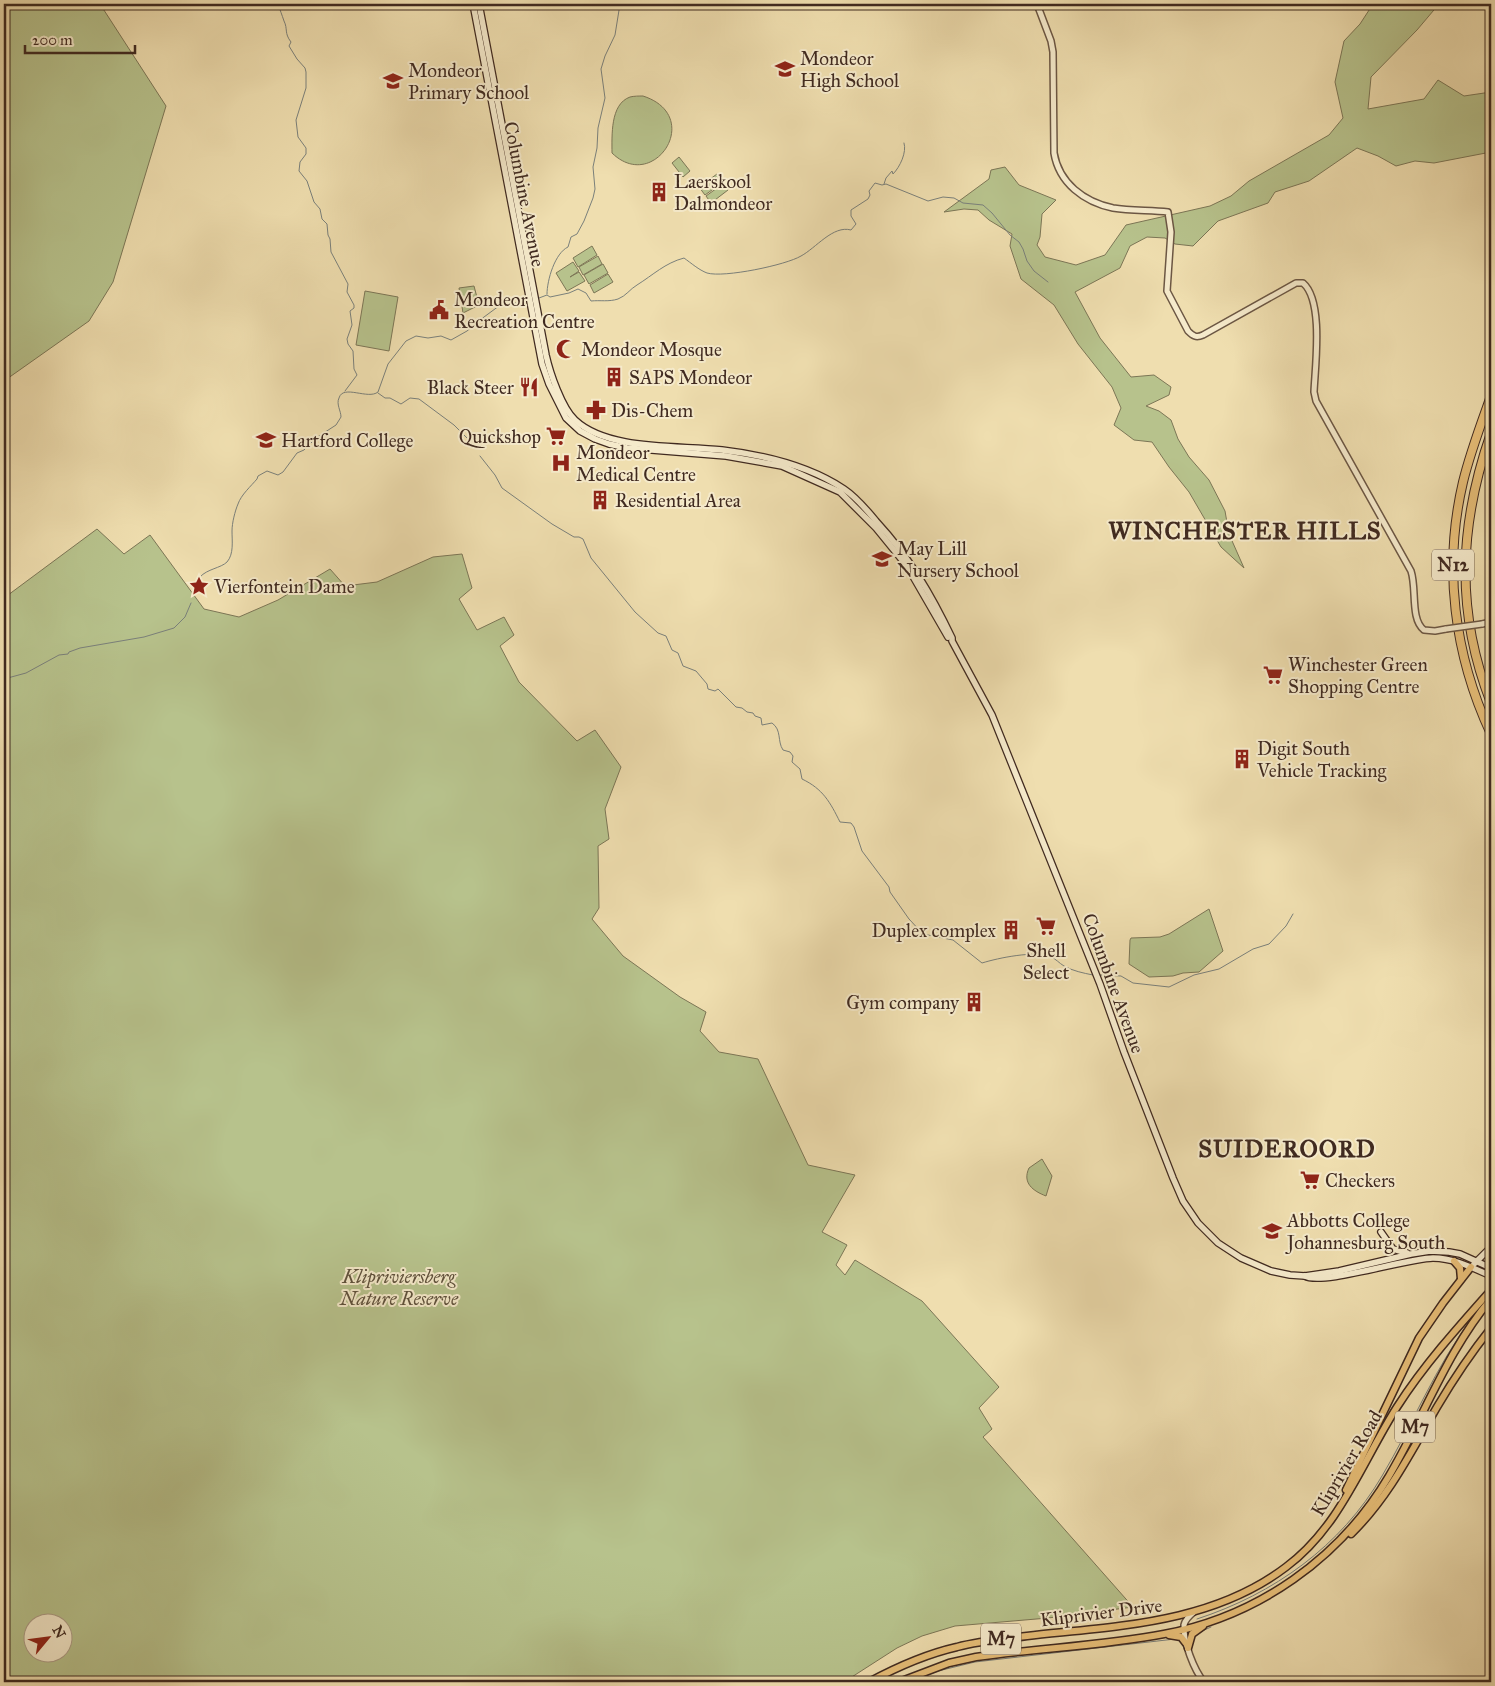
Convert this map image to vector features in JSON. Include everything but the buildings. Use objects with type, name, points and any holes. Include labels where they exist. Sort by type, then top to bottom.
[{"type":"highway","name":"N12","points":[[1491,396],[1463,480],[1456,525],[1453,562],[1454,595],[1460,640],[1475,695],[1491,734]]},
{"type":"highway","name":"N12","points":[[1491,433],[1479,470],[1471,505],[1466,538],[1465,571],[1467,601],[1474,647],[1491,703]]},
{"type":"main road","name":"Columbine Avenue","points":[[473,4],[490,74]]},
{"type":"main road","name":"Columbine Avenue","points":[[479,4],[545,373],[561,410],[569,422],[585,434],[608,444],[628,448],[677,449],[782,466],[834,489],[847,498],[876,528],[918,578],[943,630],[952,641],[992,715],[1097,976],[1133,1076],[1183,1201],[1192,1214],[1224,1248],[1254,1265],[1271,1271],[1309,1278],[1326,1277],[1427,1258],[1454,1260],[1491,1276]]},
{"type":"main road","points":[[1381,1232],[1395,1250],[1411,1254]]},
{"type":"main road","points":[[1338,1509],[1419,1338],[1430,1320],[1471,1267],[1491,1247]]},
{"type":"main road","name":"Columbine Avenue","points":[[1305,1276],[1339,1271],[1430,1251],[1449,1252],[1477,1261],[1491,1268]]},
{"type":"main road","points":[[1454,1260],[1460,1268],[1461,1280]]},
{"type":"main road","name":"Kliprivier Road","points":[[1194,1612],[1246,1591],[1286,1567],[1314,1541],[1332,1520],[1408,1390],[1425,1367],[1491,1290]]},
{"type":"main road","name":"Kliprivier Road","points":[[1215,1620],[1245,1608],[1312,1567],[1365,1511],[1378,1494],[1393,1468],[1458,1346],[1491,1299]]},
{"type":"main road","points":[[1330,1550],[1339,1545],[1356,1529],[1388,1490],[1450,1386],[1491,1328]]},
{"type":"main road","name":"Kliprivier Drive","points":[[869,1682],[918,1659],[957,1647],[1007,1639],[1140,1624],[1194,1612]]},
{"type":"main road","points":[[1188,1647],[1194,1632],[1215,1620]]},
{"type":"main road","name":"Kliprivier Drive","points":[[898,1682],[936,1667],[976,1657],[1166,1634],[1215,1620]]},
{"type":"main road","points":[[1166,1634],[1181,1637],[1188,1647]]},
{"type":"street","points":[[1037,4],[1053,48],[1055,68],[1054,153],[1058,168],[1064,179],[1080,194],[1104,205],[1122,209],[1168,212],[1171,232],[1167,291],[1188,330],[1193,335],[1203,335],[1296,283],[1303,283],[1308,290],[1316,323],[1317,342],[1314,392],[1316,401],[1411,571],[1414,584],[1416,621],[1424,630],[1435,631],[1491,622]]},
{"type":"street","points":[[1194,1612],[1187,1619],[1185,1629],[1194,1667],[1204,1682]]},
{"type":"green space","points":[[4,4],[100,4],[166,106],[113,282],[89,321],[4,381],[4,114],[8,111],[4,100]]},
{"type":"green space","points":[[1373,4],[1439,4],[1417,30],[1371,77],[1368,109],[1424,99],[1438,80],[1464,96],[1491,92],[1491,152],[1434,163],[1415,161],[1396,166],[1378,156],[1357,148],[1309,181],[1275,192],[1268,203],[1218,221],[1193,246],[1175,244],[1165,238],[1147,237],[1130,246],[1120,268],[1075,292],[1100,338],[1131,377],[1154,375],[1171,387],[1169,395],[1146,406],[1159,411],[1171,420],[1178,439],[1189,457],[1209,480],[1225,511],[1229,534],[1244,568],[1221,547],[1189,492],[1152,442],[1134,440],[1114,425],[1121,408],[1112,387],[1078,344],[1054,305],[1021,279],[1010,246],[1012,234],[989,220],[978,210],[964,209],[944,212],[989,179],[991,170],[1005,167],[1019,185],[1056,200],[1042,214],[1040,237],[1037,245],[1045,257],[1076,265],[1105,255],[1126,225],[1210,206],[1231,196],[1249,181],[1329,135],[1343,118],[1335,82],[1344,41],[1360,24]]},
{"type":"green space","points":[[643,96],[661,106],[670,119],[672,134],[666,147],[657,158],[643,164],[628,163],[612,153],[614,121],[619,106],[623,101],[630,97]]},
{"type":"green space","points":[[679,157],[690,171],[683,177],[672,163]]},
{"type":"green space","points":[[717,174],[723,182],[705,195],[699,187]]},
{"type":"green space","points":[[724,183],[728,190],[711,203],[706,196]]},
{"type":"green space","points":[[592,246],[597,255],[578,267],[573,258]]},
{"type":"green space","points":[[598,256],[602,264],[583,275],[579,267]]},
{"type":"green space","points":[[573,262],[579,271],[570,277],[579,272],[585,281],[567,291],[556,273]]},
{"type":"green space","points":[[603,264],[608,273],[589,284],[584,275]]},
{"type":"green space","points":[[608,274],[613,282],[594,293],[590,285]]},
{"type":"green space","points":[[474,286],[479,305],[463,313],[459,288]]},
{"type":"green space","points":[[365,291],[398,297],[389,351],[356,345]]},
{"type":"green space","name":"Klipriviersberg Nature Reserve","points":[[97,529],[124,554],[150,535],[204,609],[239,617],[278,600],[330,569],[345,586],[377,582],[433,557],[462,554],[472,588],[459,599],[477,630],[504,617],[514,635],[500,646],[519,682],[577,741],[595,730],[621,767],[605,809],[609,839],[598,846],[599,908],[592,919],[623,956],[680,997],[706,1012],[700,1031],[719,1052],[758,1059],[808,1165],[855,1175],[822,1232],[847,1245],[836,1265],[845,1275],[855,1260],[922,1301],[999,1387],[979,1408],[992,1429],[983,1437],[1133,1607],[1048,1618],[955,1626],[922,1636],[897,1648],[844,1682],[4,1682],[4,598]]},
{"type":"green space","points":[[1209,909],[1223,951],[1199,972],[1149,977],[1129,964],[1131,938],[1160,937],[1169,934]]},
{"type":"green space","points":[[1042,1159],[1052,1176],[1046,1196],[1033,1189],[1027,1178],[1029,1168]]},
{"type":"waterway","points":[[278,4],[291,42],[289,46],[306,72],[306,88],[296,120],[298,137],[306,148],[306,154],[300,162],[299,171],[307,181],[314,202],[320,209],[322,219],[327,224],[331,252],[348,284],[347,292],[354,305],[354,308],[350,311],[352,325],[347,339],[353,351],[354,369],[357,375],[345,391]]},
{"type":"waterway","points":[[547,294],[548,282],[556,261],[563,250],[568,247],[571,237],[577,234],[593,198],[595,189],[593,167],[597,148],[598,128],[605,98],[601,69],[615,35],[620,4]]},
{"type":"waterway","points":[[884,184],[886,178],[892,171],[893,174],[898,167],[904,155],[904,143]]},
{"type":"waterway","points":[[539,298],[547,295],[550,297],[569,293],[578,289],[586,293],[591,301],[618,299],[665,266],[684,258],[704,272],[715,274],[755,270],[793,260],[831,234],[844,229],[851,230],[856,224],[851,216],[851,210],[868,199],[869,191],[875,183],[886,184],[928,201],[943,197],[954,198],[963,203],[983,205],[1010,235],[1019,242],[1027,261],[1034,271],[1048,282]]},
{"type":"waterway","points":[[197,590],[200,584],[200,577],[227,562],[231,555],[234,517],[239,501],[244,494],[258,476],[267,471],[278,475],[283,472],[297,453],[304,450],[316,438],[336,425],[341,417],[338,403],[341,394],[345,392],[368,394],[378,392],[388,364],[406,341],[416,336],[428,338],[441,336],[451,340],[467,331],[503,303],[514,302],[517,304],[525,302]]},
{"type":"waterway","points":[[378,393],[401,404],[410,398],[419,399],[454,425],[469,440],[472,446]]},
{"type":"waterway","points":[[480,456],[495,475],[502,488],[552,524],[574,537],[583,539],[591,558],[635,612],[658,633],[666,636],[672,650],[678,653],[683,666],[696,671],[707,684],[708,689],[715,691],[718,689],[736,707],[742,708],[761,718],[762,725],[772,723],[775,726],[781,747],[793,756],[792,762],[800,769],[802,779],[821,792],[833,808],[840,822],[851,823],[862,851],[889,887],[890,892],[909,919],[923,934],[953,940],[982,963],[1036,954],[1053,958],[1071,969],[1093,975]]},
{"type":"waterway","points":[[4,679],[26,673],[59,655],[68,654],[80,648],[144,637],[174,628],[185,617],[191,603]]},
{"type":"waterway","points":[[1100,975],[1121,976],[1133,983],[1169,987],[1194,975],[1219,969],[1253,949],[1269,944],[1286,926],[1293,914]]},
{"type":"waterway","points":[[1197,1619],[1225,1609],[1279,1581],[1326,1545],[1347,1524],[1382,1476],[1435,1376],[1472,1318]]},
{"type":"waterway","points":[[1200,1632],[1211,1627]]},
{"type":"waterway","points":[[911,1682],[938,1671],[975,1662],[1175,1639]]},
{"type":"place","name":"Mondeor High School","points":[[785,69]]},
{"type":"place","name":"Mondeor Primary School","points":[[393,81]]},
{"type":"place","name":"Laerskool Dalmondeor","points":[[659,192]]},
{"type":"place","name":"Mondeor Recreation Centre","points":[[439,310]]},
{"type":"place","name":"Mondeor Mosque","points":[[566,349]]},
{"type":"place","name":"SAPS Mondeor","points":[[614,377]]},
{"type":"place","name":"Black Steer","points":[[529,387]]},
{"type":"place","name":"Dis-Chem","points":[[596,410]]},
{"type":"place","name":"Quickshop","points":[[556,436]]},
{"type":"place","name":"Hartford College","points":[[266,440]]},
{"type":"place","name":"Mondeor Medical Centre","points":[[561,463]]},
{"type":"place","name":"Residential Area","points":[[600,500]]},
{"type":"place","name":"May Lill Nursery School","points":[[882,559]]},
{"type":"place","name":"Vierfontein Dame","points":[[199,586]]},
{"type":"place","name":"Winchester Green Shopping Centre","points":[[1273,675]]},
{"type":"place","name":"Digit South Vehicle Tracking","points":[[1242,759]]},
{"type":"place","name":"Shell Select","points":[[1046,926]]},
{"type":"place","name":"Duplex complex","points":[[1011,930]]},
{"type":"place","name":"Gym company","points":[[974,1002]]},
{"type":"place","name":"Checkers","points":[[1310,1180]]},
{"type":"place","name":"Abbotts College Johannesburg South","points":[[1272,1231]]},
{"type":"district","name":"WINCHESTER HILLS","points":[[1245,531]]},
{"type":"district","name":"SUIDEROORD","points":[[1287,1149]]}]
